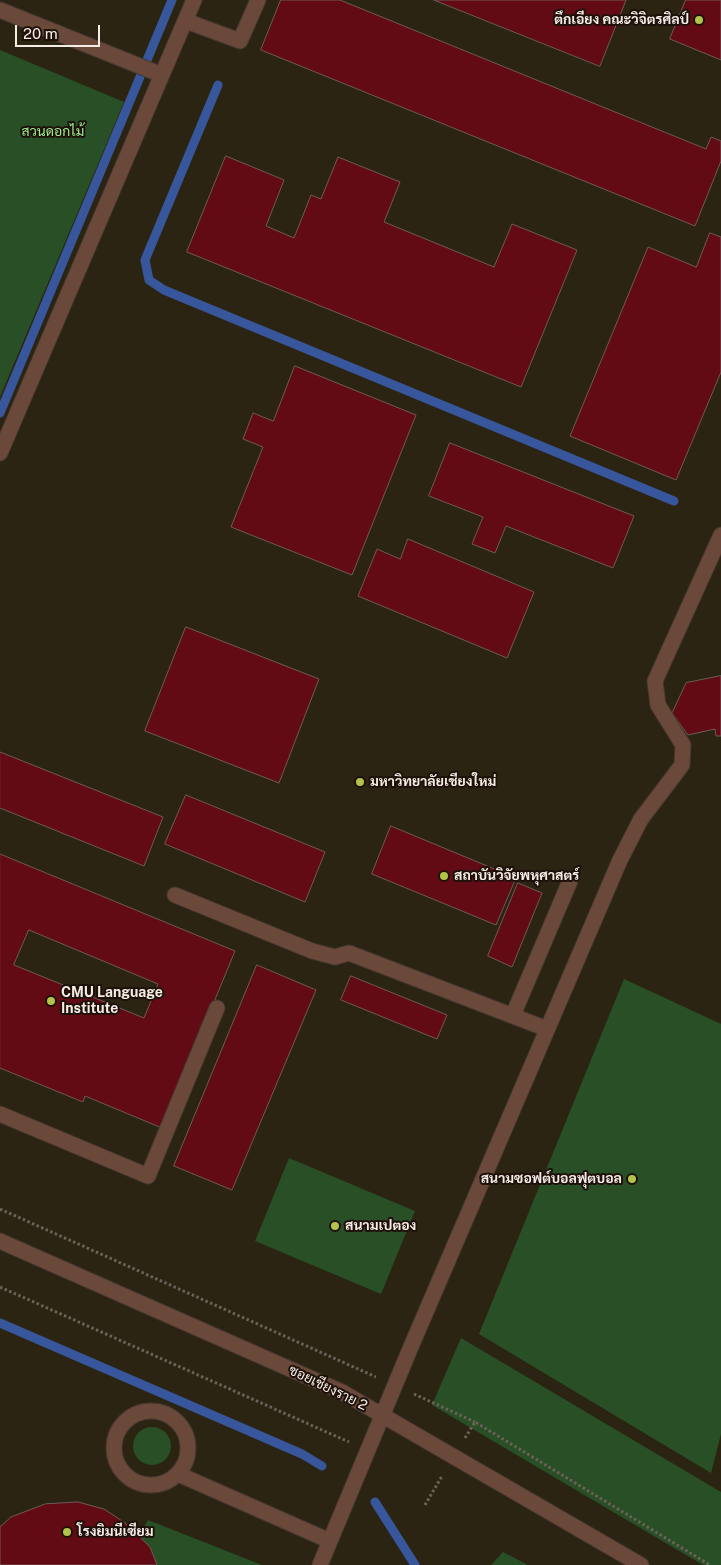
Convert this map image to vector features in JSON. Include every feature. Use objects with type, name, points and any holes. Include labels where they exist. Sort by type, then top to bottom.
[{"type":"lane","points":[[2,448],[194,0]]},
{"type":"lane","points":[[186,21],[240,41],[258,0]]},
{"type":"lane","points":[[0,10],[161,79]]},
{"type":"lane","points":[[320,1565],[620,860],[641,819],[682,765],[683,745],[658,705],[656,681],[721,535]]},
{"type":"lane","points":[[513,1015],[570,880]]},
{"type":"lane","points":[[175,895],[312,951],[335,957],[349,953],[547,1029]]},
{"type":"lane","points":[[0,1114],[148,1176],[217,1008]]},
{"type":"lane","name":"ซอยเชียงราย 2","points":[[0,1242],[383,1416],[641,1565]]},
{"type":"lane","points":[[160,1411],[177,1421],[187,1438],[187,1457],[178,1474],[161,1484],[142,1484],[125,1475],[115,1458],[114,1439],[124,1422],[140,1412],[160,1411]]},
{"type":"lane","points":[[178,1474],[330,1541]]},
{"type":"path","points":[[0,1209],[475,1422],[710,1565]]},
{"type":"path","points":[[0,1287],[351,1443]]},
{"type":"path","points":[[425,1505],[475,1422]]},
{"type":"shaded area","name":"มหาวิทยาลัยเชียงใหม่","points":[[0,0],[721,0],[721,1565],[0,1565]]},
{"type":"green space","name":"สวนดอกไม้","points":[[0,50],[124,102],[0,397]]},
{"type":"green space","name":"สนามซอฟต์บอลฟุตบอล","points":[[624,979],[721,1024],[721,1434],[711,1473],[479,1334]]},
{"type":"green space","name":"สนามเปตอง","points":[[289,1158],[415,1211],[381,1294],[255,1241]]},
{"type":"green space","points":[[461,1338],[721,1492],[721,1565],[703,1565],[432,1405]]},
{"type":"green space","points":[[152,1427],[166,1432],[171,1446],[166,1460],[152,1465],[138,1460],[133,1446],[138,1432]]},
{"type":"green space","points":[[148,1520],[262,1565],[157,1565],[150,1547],[139,1537]]},
{"type":"green space","points":[[503,1552],[528,1565],[491,1565]]},
{"type":"building","points":[[281,0],[340,0],[706,149],[711,137],[721,141],[721,161],[695,226],[261,50]]},
{"type":"building","points":[[434,0],[626,0],[600,66]]},
{"type":"building","name":"ตึกเอียง คณะวิจิตรศิลป์","points":[[686,0],[721,0],[721,60],[670,39]]},
{"type":"building","points":[[226,156],[284,180],[266,226],[294,238],[311,195],[321,199],[338,157],[400,182],[384,222],[494,267],[512,224],[577,250],[521,387],[187,252]]},
{"type":"building","points":[[710,233],[721,237],[721,372],[676,480],[570,436],[648,247],[696,267]]},
{"type":"building","points":[[295,366],[416,415],[352,575],[231,527],[263,447],[243,439],[253,413],[273,421]]},
{"type":"building","points":[[450,443],[634,516],[613,568],[506,526],[495,553],[472,544],[483,517],[429,496]]},
{"type":"building","points":[[408,539],[534,592],[507,658],[358,596],[377,549],[400,559]]},
{"type":"building","points":[[186,627],[319,679],[279,783],[145,731]]},
{"type":"building","points":[[721,676],[721,736],[716,736],[715,729],[688,735],[672,713],[686,683]]},
{"type":"building","points":[[0,752],[163,817],[144,866],[0,808]]},
{"type":"building","points":[[186,795],[325,852],[305,902],[165,844]]},
{"type":"building","name":"สถาบันวิจัยพหุศาสตร์","points":[[391,826],[516,878],[496,925],[372,874]]},
{"type":"building","name":"CMU Language Institute","points":[[0,854],[235,951],[162,1128],[85,1096],[83,1102],[0,1068]],"holes":[[[29,930],[158,984],[144,1018],[14,965]]]},
{"type":"building","points":[[518,883],[542,893],[512,967],[488,956]]},
{"type":"building","points":[[257,965],[316,990],[232,1190],[174,1166]]},
{"type":"building","points":[[351,976],[447,1015],[437,1039],[341,1000]]},
{"type":"building","name":"โรงยิมนีเซียม","points":[[78,1502],[104,1509],[125,1523],[150,1547],[157,1565],[0,1565],[0,1527],[11,1517],[45,1504]]},
{"type":"waterway","points":[[0,413],[172,0]]},
{"type":"waterway","points":[[218,85],[145,260],[149,280],[164,290],[674,501]]},
{"type":"waterway","points":[[0,1323],[302,1454],[322,1466]]},
{"type":"waterway","points":[[375,1502],[415,1565]]},
{"type":"place","name":"ตึกเอียง คณะวิจิตรศิลป์","points":[[699,20]]},
{"type":"place","name":"มหาวิทยาลัยเชียงใหม่","points":[[360,782]]},
{"type":"place","name":"สถาบันวิจัยพหุศาสตร์","points":[[444,876]]},
{"type":"place","name":"CMU Language Institute","points":[[51,1001]]},
{"type":"place","name":"สนามซอฟต์บอลฟุตบอล","points":[[632,1179]]},
{"type":"place","name":"สนามเปตอง","points":[[335,1226]]},
{"type":"place","name":"โรงยิมนีเซียม","points":[[67,1532]]}]
